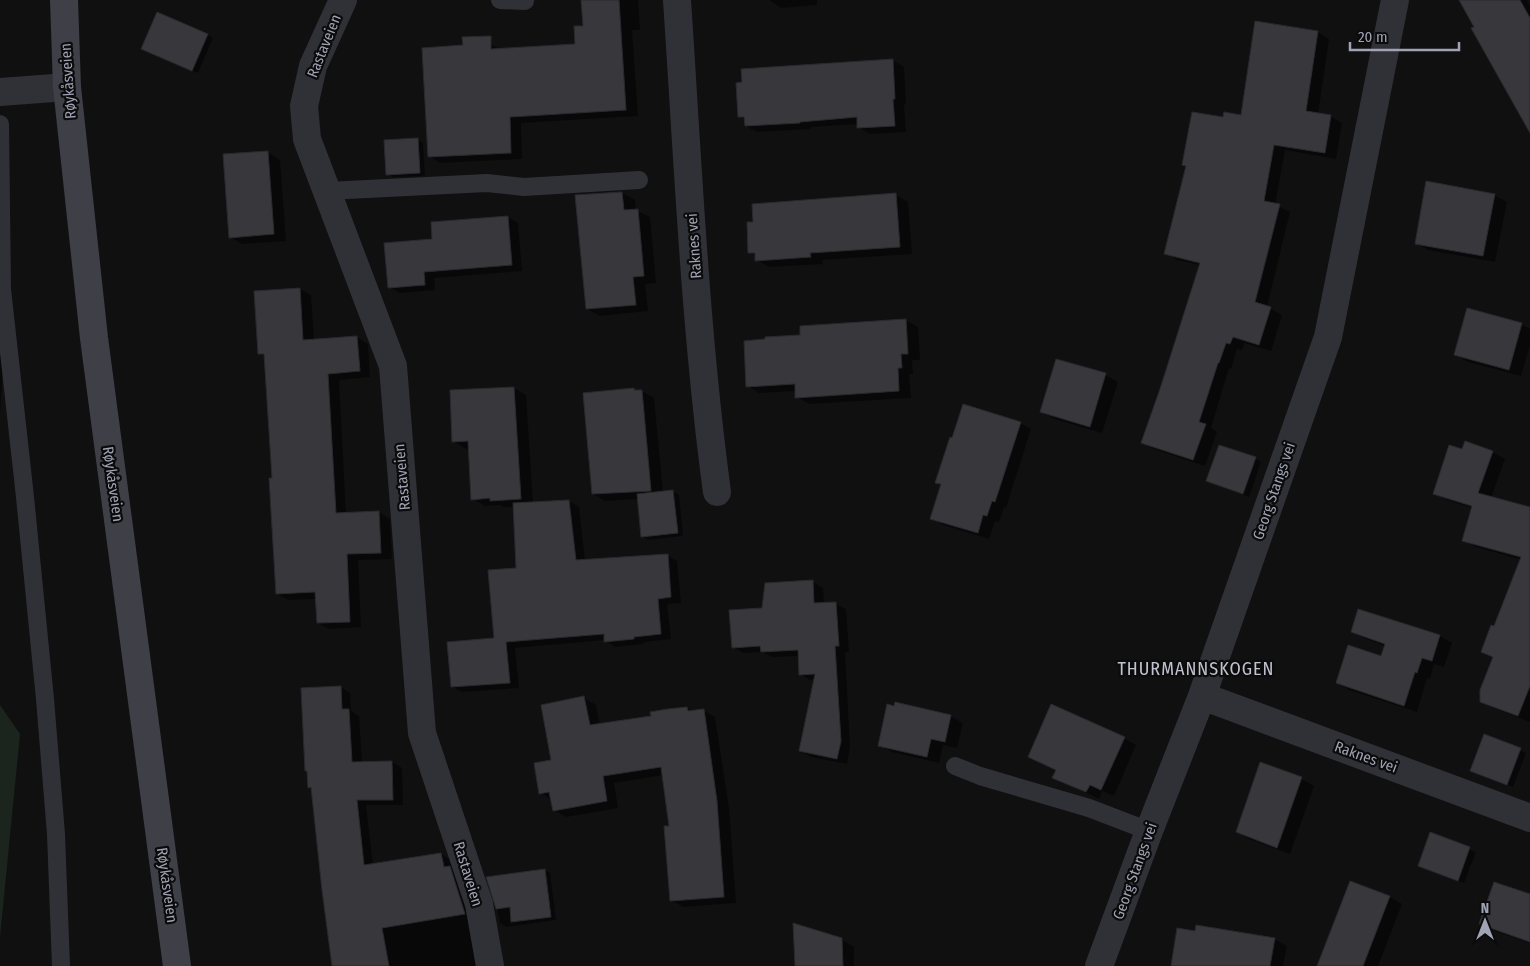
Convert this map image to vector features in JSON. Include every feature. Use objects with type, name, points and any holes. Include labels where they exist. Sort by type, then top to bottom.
[{"type":"main road","name":"Røykåsveien","points":[[64,0],[68,87],[93,329],[177,966]]},
{"type":"street","name":"Rastaveien","points":[[343,0],[313,66],[304,106],[308,139],[393,366],[422,733],[479,904],[490,966]]},
{"type":"street","name":"Raknes vei","points":[[677,0],[699,323],[709,438],[717,492]]},
{"type":"street","name":"Georg Stangs vei","points":[[1099,966],[1202,696],[1328,336],[1395,0]]},
{"type":"street","points":[[0,92],[68,87]]},
{"type":"street","name":"Raknes vei","points":[[1202,696],[1530,818]]},
{"type":"lane","points":[[500,0],[525,1]]},
{"type":"lane","points":[[0,124],[2,289],[45,700],[56,834],[61,966]]},
{"type":"lane","points":[[327,191],[487,183],[524,187],[639,180]]},
{"type":"lane","points":[[955,766],[980,776],[1088,808],[1150,830]]},
{"type":"shaded area","points":[[0,705],[20,734],[0,937]]},
{"type":"building","points":[[581,0],[619,0],[626,110],[510,117],[511,153],[428,157],[422,48],[463,45],[462,37],[491,36],[491,49],[575,44],[574,26],[583,26]]},
{"type":"building","points":[[1459,0],[1520,0],[1530,18],[1530,133],[1471,28],[1474,27]]},
{"type":"building","points":[[157,12],[208,34],[192,71],[141,49]]},
{"type":"building","points":[[1255,21],[1318,31],[1306,111],[1331,115],[1325,153],[1274,145],[1264,201],[1280,204],[1255,302],[1271,307],[1259,345],[1233,337],[1230,344],[1226,343],[1199,422],[1206,424],[1193,460],[1141,443],[1200,263],[1164,254],[1186,166],[1182,165],[1192,112],[1223,117],[1224,112],[1241,115]]},
{"type":"building","points":[[893,59],[895,126],[857,128],[857,117],[745,126],[744,117],[738,117],[736,83],[742,82],[741,69]]},
{"type":"building","points":[[418,138],[420,173],[386,175],[384,140]]},
{"type":"building","points":[[268,151],[274,234],[229,238],[223,154]]},
{"type":"building","points":[[1426,181],[1495,194],[1483,256],[1415,244]]},
{"type":"building","points":[[622,192],[624,210],[638,209],[644,276],[633,277],[636,305],[586,309],[575,195]]},
{"type":"building","points":[[896,193],[900,247],[810,253],[811,257],[755,261],[755,253],[748,253],[747,222],[753,222],[752,204]]},
{"type":"building","points":[[508,216],[512,265],[424,272],[425,285],[388,288],[384,243],[432,239],[431,222]]},
{"type":"building","points":[[300,288],[303,340],[357,336],[360,371],[328,374],[336,513],[379,511],[381,553],[347,554],[350,622],[317,623],[315,592],[276,594],[269,478],[272,478],[264,354],[258,354],[254,291]]},
{"type":"building","points":[[1467,308],[1522,323],[1509,370],[1454,355]]},
{"type":"building","points":[[906,319],[908,354],[901,354],[902,368],[898,368],[899,391],[795,398],[795,384],[746,387],[744,341],[765,339],[765,337],[800,335],[800,326]]},
{"type":"building","points":[[1056,359],[1106,373],[1090,427],[1040,412]]},
{"type":"building","points":[[514,387],[521,499],[490,501],[490,498],[471,500],[468,441],[452,442],[450,390]]},
{"type":"building","points":[[634,388],[634,390],[642,390],[651,491],[592,494],[583,393]]},
{"type":"building","points":[[963,404],[1021,422],[995,502],[992,501],[987,516],[983,515],[978,533],[930,519],[941,484],[935,483]]},
{"type":"building","points":[[1465,441],[1493,451],[1478,493],[1530,507],[1530,686],[1518,716],[1480,702],[1480,690],[1493,657],[1481,652],[1491,625],[1494,626],[1521,557],[1462,541],[1472,506],[1433,494],[1449,445],[1462,449]]},
{"type":"building","points":[[1219,445],[1256,457],[1243,494],[1206,481]]},
{"type":"building","points":[[673,490],[678,533],[641,537],[637,494]]},
{"type":"building","points":[[569,500],[576,560],[668,554],[671,597],[658,599],[661,634],[604,642],[604,634],[506,642],[510,683],[451,687],[447,642],[494,638],[488,570],[516,568],[513,503]]},
{"type":"building","points":[[813,580],[814,603],[836,602],[839,646],[835,646],[841,741],[837,759],[799,751],[815,674],[799,675],[798,650],[761,652],[760,646],[732,648],[729,610],[762,608],[765,583]]},
{"type":"building","points":[[1358,609],[1440,635],[1432,661],[1422,658],[1417,673],[1415,672],[1404,706],[1336,683],[1348,645],[1381,656],[1385,644],[1351,632]]},
{"type":"building","points":[[341,686],[342,709],[349,709],[352,762],[392,761],[393,800],[357,800],[364,865],[441,853],[444,867],[450,866],[465,914],[382,928],[389,966],[332,966],[311,787],[308,788],[307,771],[305,771],[301,688]]},
{"type":"building","points":[[584,696],[590,725],[651,716],[650,712],[668,709],[687,707],[688,711],[704,709],[717,801],[724,897],[670,901],[664,826],[669,826],[661,767],[603,776],[607,801],[553,811],[549,792],[539,794],[534,763],[551,760],[541,705]]},
{"type":"building","points":[[895,702],[951,715],[945,742],[931,739],[927,757],[878,746],[887,704],[894,706]]},
{"type":"building","points":[[1051,704],[1125,737],[1101,790],[1090,785],[1086,792],[1052,778],[1056,770],[1028,757]]},
{"type":"building","points":[[1484,734],[1521,748],[1507,785],[1470,771]]},
{"type":"building","points":[[1260,762],[1302,777],[1277,848],[1236,832]]},
{"type":"building","points":[[1430,832],[1470,847],[1458,881],[1418,866]]},
{"type":"building","points":[[545,869],[551,917],[511,922],[510,907],[496,909],[486,877]]},
{"type":"building","points":[[1350,881],[1390,896],[1363,966],[1317,966]]},
{"type":"building","points":[[1494,882],[1530,894],[1530,942],[1479,924]]},
{"type":"building","points":[[793,923],[842,938],[843,966],[795,966]]},
{"type":"building","points":[[1196,925],[1275,938],[1270,966],[1171,966],[1177,928],[1195,931]]},
{"type":"district","name":"THURMANNSKOGEN","points":[[1196,669]]}]
